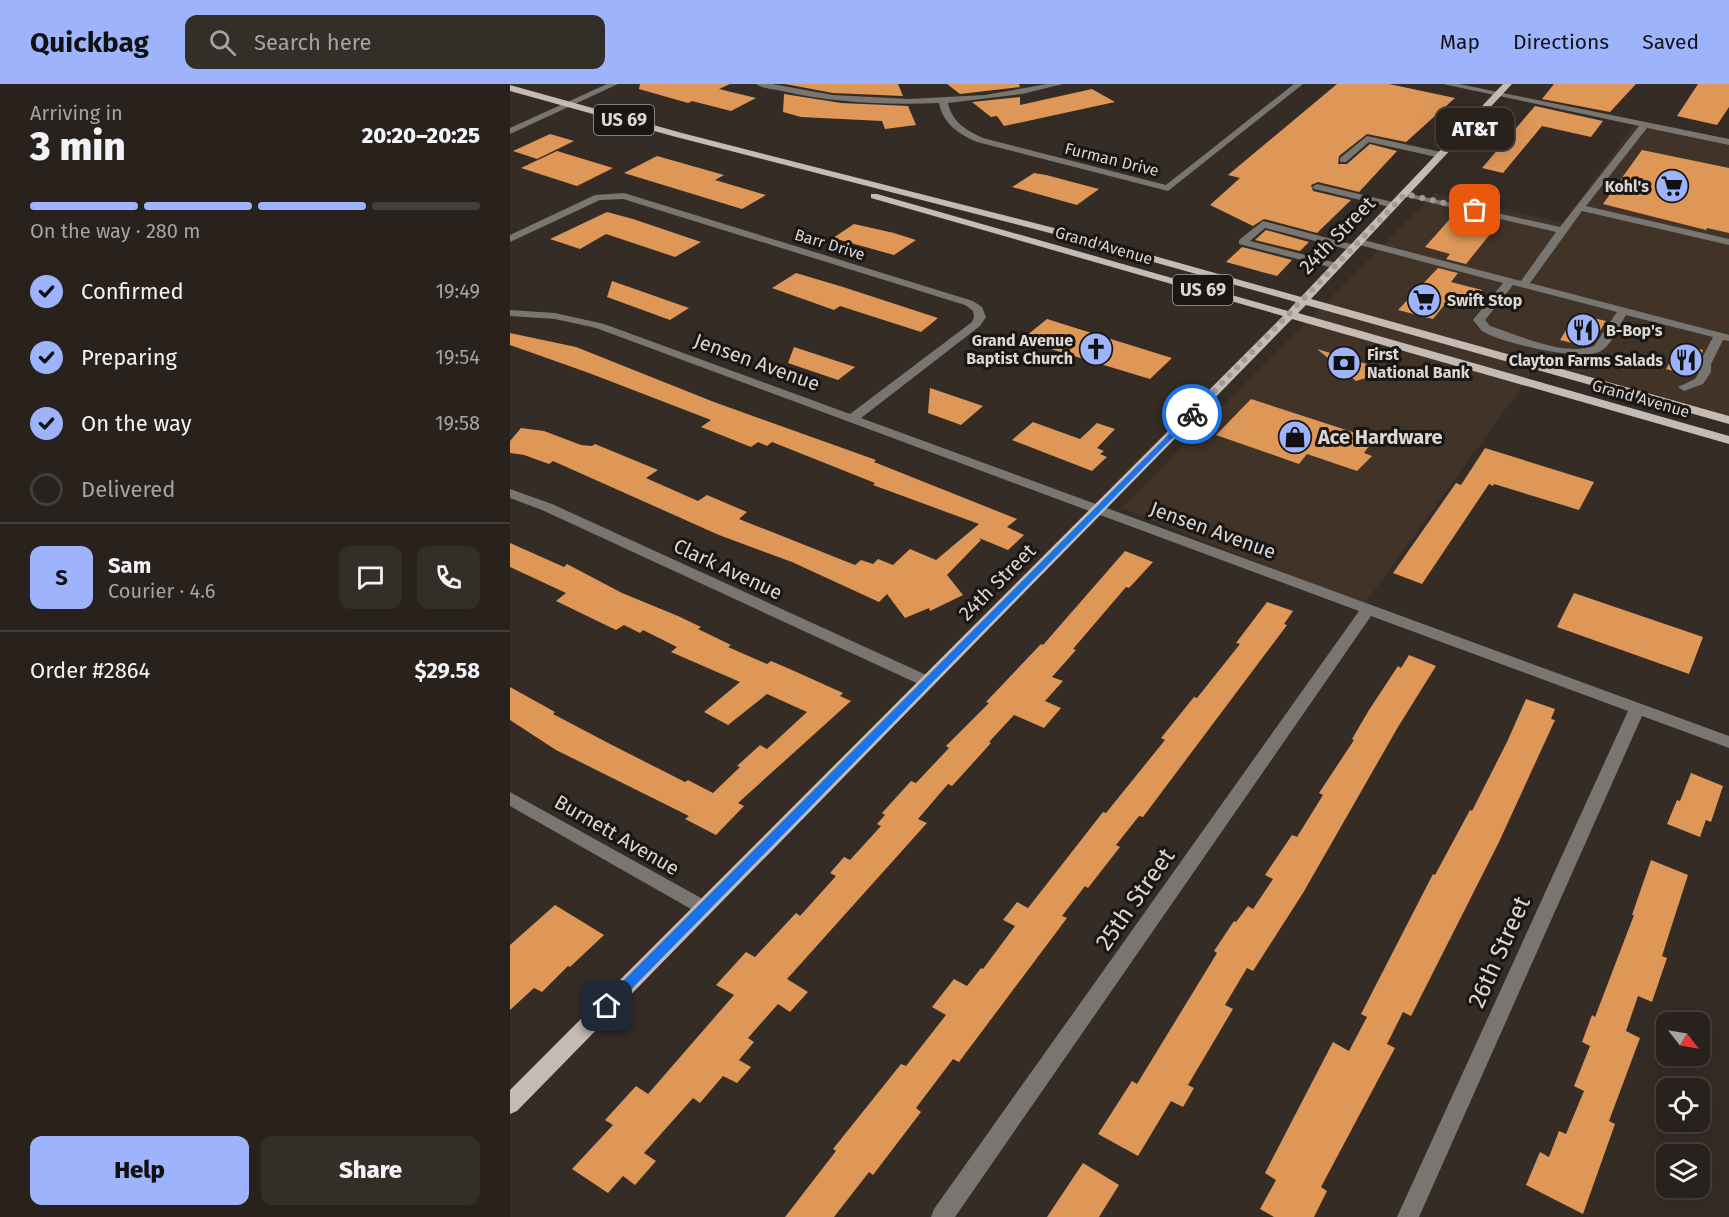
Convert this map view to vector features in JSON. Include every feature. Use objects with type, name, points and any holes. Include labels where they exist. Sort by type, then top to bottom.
[{"type":"main road","name":"24th Street","points":[[510,1104],[1290,315],[1508,84]]},
{"type":"main road","name":"Grand Avenue","points":[[510,88],[679,135],[1054,231],[1729,420]]},
{"type":"main road","name":"Grand Avenue","points":[[679,135],[861,192],[1729,440]]},
{"type":"street","points":[[510,130],[614,84]]},
{"type":"street","points":[[760,84],[783,90],[850,99],[943,99],[1010,93],[1059,84]]},
{"type":"street","name":"Furman Drive","points":[[943,99],[944,110],[949,120],[962,132],[981,140],[1168,188],[1299,84]]},
{"type":"street","points":[[1447,84],[1729,142]]},
{"type":"street","points":[[1525,283],[1645,125]]},
{"type":"street","points":[[1343,160],[1367,139],[1441,155]]},
{"type":"street","points":[[1317,187],[1394,205]]},
{"type":"street","points":[[1405,194],[1563,231]]},
{"type":"street","name":"Barr Drive","points":[[510,239],[598,197],[624,196],[969,303],[978,309],[980,316],[976,324],[851,419]]},
{"type":"street","points":[[1581,207],[1729,242]]},
{"type":"street","points":[[1336,266],[1243,242],[1263,224],[1525,283],[1725,337],[1705,364],[1705,372],[1699,381],[1684,387]]},
{"type":"street","points":[[1511,280],[1479,320],[1486,328],[1549,347],[1575,353],[1592,351],[1599,347],[1624,309]]},
{"type":"street","name":"Jensen Avenue","points":[[510,313],[561,316],[600,326],[1729,742]]},
{"type":"street","name":"Clark Avenue","points":[[510,493],[547,507],[928,682]]},
{"type":"street","name":"25th Street","points":[[942,1217],[1368,609]]},
{"type":"street","name":"26th Street","points":[[1408,1217],[1637,709]]},
{"type":"street","name":"Burnett Avenue","points":[[510,798],[704,908]]},
{"type":"shaded area","points":[[1634,126],[1729,145],[1729,416],[1539,363],[1364,605],[1121,508],[1435,193],[1563,223]]},
{"type":"building","points":[[640,84],[730,84],[719,89],[756,98],[731,111],[692,101],[688,103],[639,89]]},
{"type":"building","points":[[785,84],[898,84],[903,96],[833,93]]},
{"type":"building","points":[[947,84],[1019,84],[1020,87],[960,94]]},
{"type":"building","points":[[1337,84],[1389,84],[1455,98],[1406,142],[1367,134],[1339,156],[1338,164],[1347,164],[1370,144],[1397,151],[1359,192],[1318,182],[1311,185],[1313,191],[1351,200],[1317,233],[1264,219],[1253,226],[1210,205],[1240,178],[1228,175]]},
{"type":"building","points":[[1554,84],[1636,84],[1610,112],[1542,99]]},
{"type":"building","points":[[1698,84],[1729,84],[1729,107],[1717,125],[1677,116]]},
{"type":"building","points":[[1092,89],[1115,102],[1004,126],[997,116],[991,117],[972,102],[1020,97],[1020,105]]},
{"type":"building","points":[[784,94],[841,103],[908,106],[916,125],[885,129],[882,121],[801,117],[783,112]]},
{"type":"building","points":[[1535,106],[1603,121],[1591,137],[1542,126],[1503,173],[1482,168]]},
{"type":"building","points":[[550,134],[574,141],[537,159],[513,151]]},
{"type":"building","name":"Kohl's","points":[[1642,150],[1729,168],[1729,233],[1707,228],[1706,230],[1603,204]]},
{"type":"building","points":[[557,151],[613,168],[577,186],[521,168]]},
{"type":"building","points":[[657,156],[724,175],[715,180],[766,195],[742,209],[624,173]]},
{"type":"building","points":[[1034,173],[1099,189],[1077,205],[1012,187]]},
{"type":"building","points":[[607,212],[701,242],[675,257],[606,234],[580,249],[550,239]]},
{"type":"building","points":[[1456,212],[1500,222],[1466,264],[1446,259],[1450,254],[1425,247]]},
{"type":"building","points":[[854,224],[916,240],[894,255],[833,238]]},
{"type":"building","points":[[1266,230],[1309,242],[1300,251],[1255,240]]},
{"type":"building","points":[[1242,247],[1292,260],[1277,276],[1226,262]]},
{"type":"building","points":[[1438,268],[1458,273],[1451,282],[1482,290],[1470,306],[1463,304],[1461,307],[1446,303],[1433,319],[1398,310]]},
{"type":"building","points":[[796,273],[938,318],[921,332],[840,306],[834,310],[772,288]]},
{"type":"building","points":[[612,281],[689,308],[670,320],[607,297]]},
{"type":"building","name":"B-Bop's","points":[[1576,314],[1606,321],[1592,344],[1584,346],[1560,340]]},
{"type":"building","name":"Grand Avenue Baptist Church","points":[[1047,319],[1172,358],[1150,379],[1021,340]]},
{"type":"building","points":[[510,333],[576,347],[714,402],[876,460],[874,462],[1017,519],[1007,527],[1024,535],[1008,550],[979,538],[981,540],[947,575],[963,595],[930,611],[929,608],[905,618],[887,594],[879,602],[792,562],[719,535],[553,461],[549,464],[524,455],[510,453],[510,441],[521,428],[544,431],[581,445],[595,444],[658,470],[646,478],[698,501],[707,495],[747,512],[739,519],[855,565],[861,560],[873,564],[878,559],[893,565],[910,549],[936,560],[979,524],[873,485],[875,483],[772,442],[767,446],[758,442],[751,447],[701,427],[711,420],[510,345]]},
{"type":"building","name":"Clayton Farms Salads","points":[[1680,344],[1703,350],[1693,376],[1666,369]]},
{"type":"building","points":[[794,347],[855,367],[838,380],[788,363]]},
{"type":"building","name":"First National Bank","points":[[1317,349],[1390,371],[1356,381]]},
{"type":"building","points":[[930,388],[983,406],[961,425],[928,413]]},
{"type":"building","name":"Ace Hardware","points":[[1251,399],[1374,439],[1364,453],[1372,456],[1357,471],[1307,454],[1299,464],[1216,435]]},
{"type":"building","points":[[1033,422],[1080,439],[1097,423],[1115,429],[1097,448],[1104,451],[1100,454],[1107,457],[1092,471],[1012,440]]},
{"type":"building","points":[[1485,448],[1594,482],[1579,510],[1489,484],[1422,584],[1393,573],[1456,483],[1461,485]]},
{"type":"building","points":[[510,543],[564,567],[567,564],[622,593],[701,627],[698,629],[731,645],[728,647],[767,664],[771,661],[792,670],[843,693],[840,696],[851,701],[738,803],[744,806],[716,835],[685,819],[689,816],[556,750],[510,720],[510,687],[555,712],[553,714],[612,745],[685,782],[688,780],[713,793],[760,745],[767,749],[807,712],[767,694],[728,725],[704,712],[740,682],[671,652],[677,647],[643,630],[640,633],[624,625],[616,630],[556,601],[566,593],[510,567]]},
{"type":"building","points":[[1125,551],[1153,562],[1129,588],[1126,587],[1052,677],[1063,681],[1045,701],[1061,708],[1044,728],[1014,715],[952,786],[948,784],[918,819],[927,823],[787,979],[808,992],[790,1012],[778,1004],[748,1038],[754,1042],[739,1060],[751,1067],[737,1083],[723,1076],[700,1103],[693,1098],[644,1153],[656,1161],[635,1185],[623,1176],[608,1193],[572,1169],[613,1125],[605,1120],[636,1086],[648,1094],[734,995],[716,985],[746,952],[755,957],[796,913],[800,916],[836,876],[830,873],[844,857],[850,860],[881,826],[877,824],[885,815],[882,813],[911,781],[916,783],[949,748],[946,746],[989,703],[986,702],[1041,644],[1043,645]]},
{"type":"building","points":[[1574,593],[1703,637],[1689,674],[1557,627]]},
{"type":"building","points":[[1267,602],[1293,611],[1284,624],[1287,625],[1143,817],[1139,816],[1116,845],[1120,847],[1088,888],[1085,886],[1062,916],[1067,918],[959,1062],[953,1059],[916,1108],[921,1112],[873,1175],[869,1172],[834,1217],[785,1217],[836,1151],[833,1149],[901,1064],[906,1066],[946,1015],[932,1007],[954,979],[967,986],[981,968],[983,969],[1015,926],[1003,920],[1017,902],[1028,908],[1103,812],[1106,813],[1165,740],[1161,738],[1194,697],[1197,698],[1240,644],[1236,643]]},
{"type":"building","points":[[1409,655],[1436,666],[1398,727],[1303,893],[1253,971],[1247,968],[1225,1005],[1233,1009],[1188,1085],[1194,1088],[1183,1107],[1171,1101],[1138,1156],[1098,1134],[1132,1081],[1137,1084],[1217,953],[1214,951],[1234,921],[1236,922],[1248,906],[1253,909],[1273,879],[1265,875],[1292,835],[1297,837],[1323,795],[1319,793],[1354,740],[1352,739],[1369,710],[1398,666],[1401,668]]},
{"type":"building","points":[[1526,699],[1555,709],[1551,719],[1555,720],[1499,842],[1411,1016],[1403,1012],[1387,1044],[1395,1048],[1321,1187],[1327,1191],[1314,1217],[1274,1217],[1260,1209],[1276,1180],[1265,1173],[1333,1042],[1349,1051],[1367,1017],[1361,1014],[1433,874],[1435,875],[1470,810],[1472,811]]},
{"type":"building","points":[[1691,773],[1723,786],[1711,822],[1706,820],[1700,837],[1667,824],[1677,800],[1680,801]]},
{"type":"building","points":[[1651,860],[1688,875],[1662,956],[1667,958],[1652,1002],[1638,996],[1626,1031],[1640,1038],[1609,1121],[1615,1124],[1583,1214],[1526,1185],[1540,1152],[1549,1157],[1559,1131],[1566,1134],[1584,1091],[1574,1086],[1590,1046],[1582,1042],[1592,1015],[1595,1017],[1634,915],[1632,915]]},
{"type":"building","points":[[555,905],[604,935],[542,992],[534,988],[510,1010],[510,945]]},
{"type":"building","points":[[1083,1163],[1119,1185],[1099,1217],[1047,1217]]},
{"type":"way so far","points":[[1192,414],[1405,194],[1475,210]]},
{"type":"place","name":"Kohl's","points":[[1672,186]]},
{"type":"place","name":"AT&T","points":[[1475,210]]},
{"type":"place","name":"Swift Stop","points":[[1424,300]]},
{"type":"place","name":"B-Bop's","points":[[1583,330]]},
{"type":"place","name":"Grand Avenue Baptist Church","points":[[1096,349]]},
{"type":"place","name":"Clayton Farms Salads","points":[[1686,360]]},
{"type":"place","name":"First National Bank","points":[[1344,363]]},
{"type":"place","name":"Ace Hardware","points":[[1295,437]]},
{"type":"route","points":[[607,1006],[1192,414]]}]
